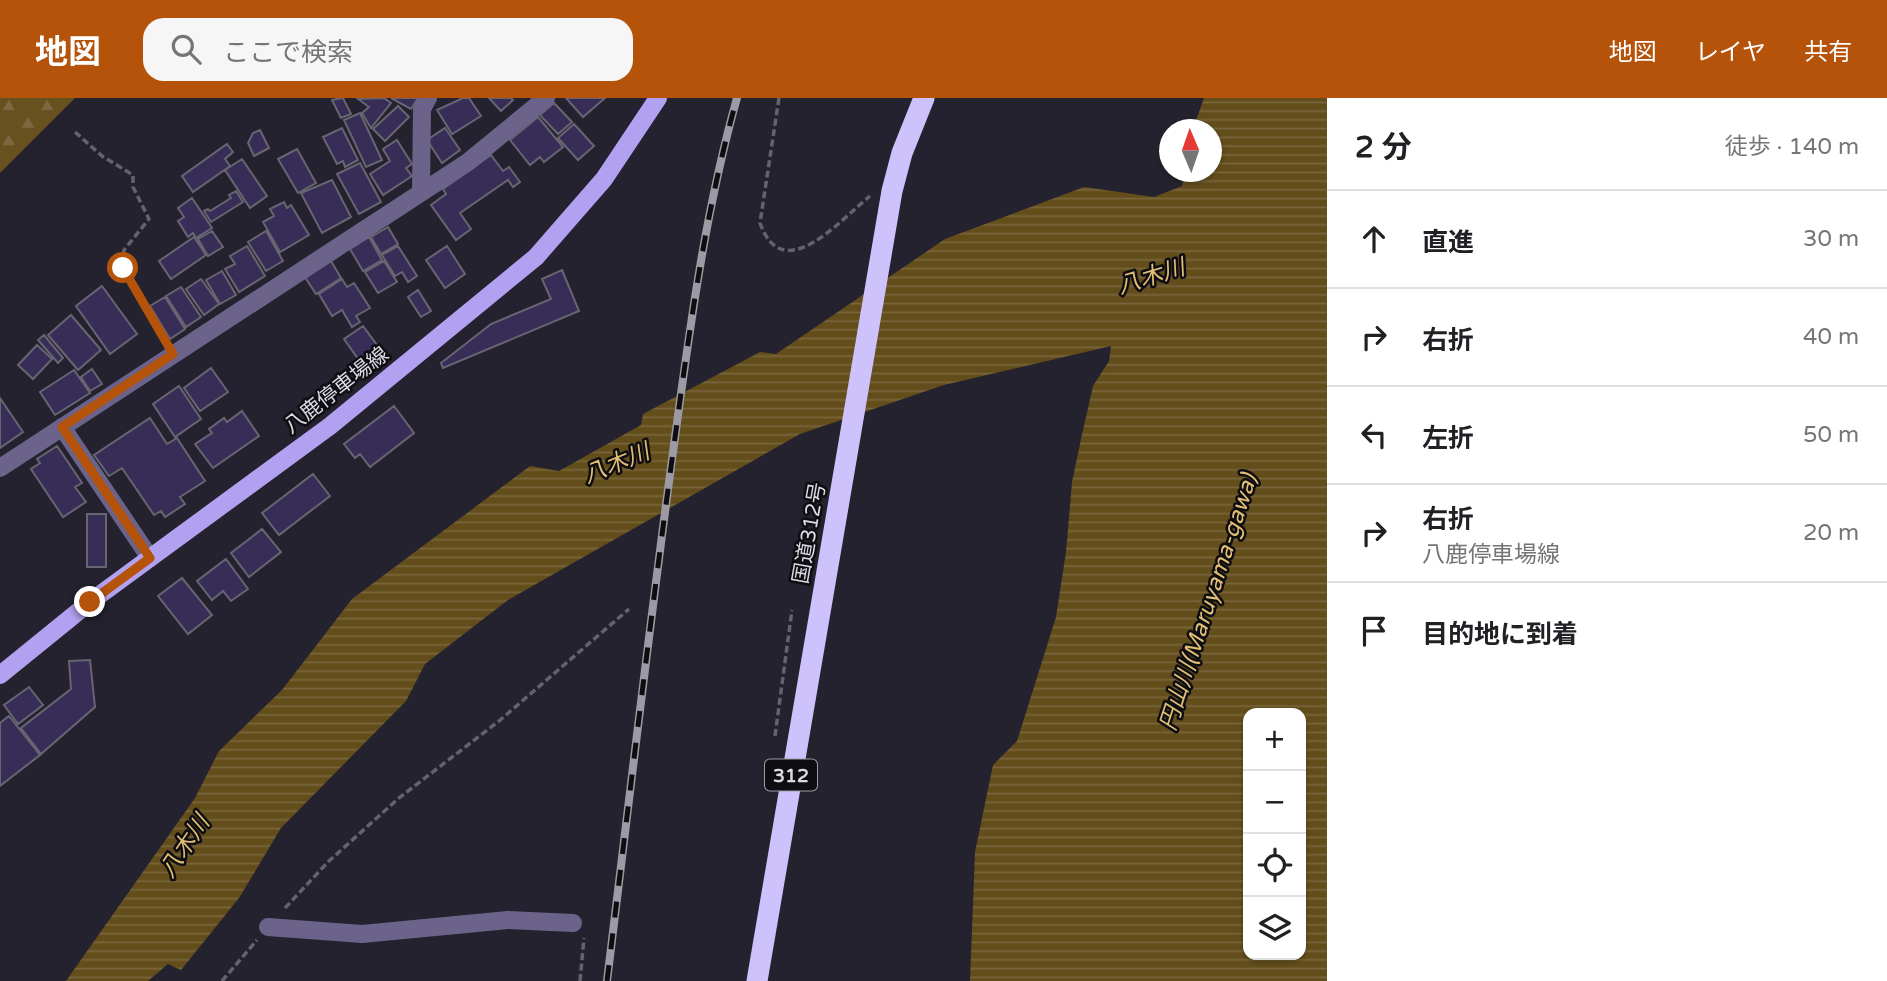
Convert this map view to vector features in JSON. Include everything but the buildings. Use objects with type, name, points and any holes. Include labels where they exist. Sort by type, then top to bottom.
[{"type":"highway","name":"国道312号","points":[[757,981],[895,183],[902,153],[924,98]]},
{"type":"main road","name":"八鹿停車場線","points":[[0,676],[150,558],[330,426],[536,257],[604,178],[659,98]]},
{"type":"street","points":[[421,191],[422,109],[429,98]]},
{"type":"street","points":[[0,468],[468,162],[546,98]]},
{"type":"street","points":[[62,427],[150,558]]},
{"type":"street","points":[[268,927],[362,934],[508,920],[573,923]]},
{"type":"path","points":[[779,98],[760,223],[765,239],[778,249],[794,252],[811,244],[895,183]]},
{"type":"path","points":[[75,132],[102,156],[133,175],[133,187],[149,219],[124,250],[123,268],[173,354]]},
{"type":"path","points":[[222,981],[328,861],[379,816],[499,721],[629,609]]},
{"type":"path","points":[[573,923],[584,937],[580,981]]},
{"type":"green space","points":[[0,98],[75,98],[0,173]]},
{"type":"water","points":[[1204,98],[1327,98],[1327,981],[970,981],[975,852],[993,765],[1017,741],[1056,617],[1066,552],[1072,482],[1093,386],[1109,361],[1111,346],[944,385],[800,434],[508,600],[425,664],[406,701],[281,828],[239,898],[181,970],[168,964],[148,981],[66,981],[195,798],[219,751],[282,690],[352,599],[530,466],[559,471],[641,425],[643,414],[760,352],[776,354],[945,239],[1084,187],[1154,197],[1182,186],[1183,182],[1222,182],[1222,119],[1197,119]]},
{"type":"railway","points":[[607,981],[690,327],[715,189],[737,98]]},
{"type":"route","points":[[90,602],[150,558],[62,427],[173,354],[123,268]]},
{"type":"water label","name":"八木川","points":[[1151,276]]},
{"type":"water label","name":"八木川","points":[[616,463]]},
{"type":"water label","name":"円山川(Maruyama-gawa)","points":[[1208,602]]},
{"type":"water label","name":"八木川","points":[[184,846]]}]
